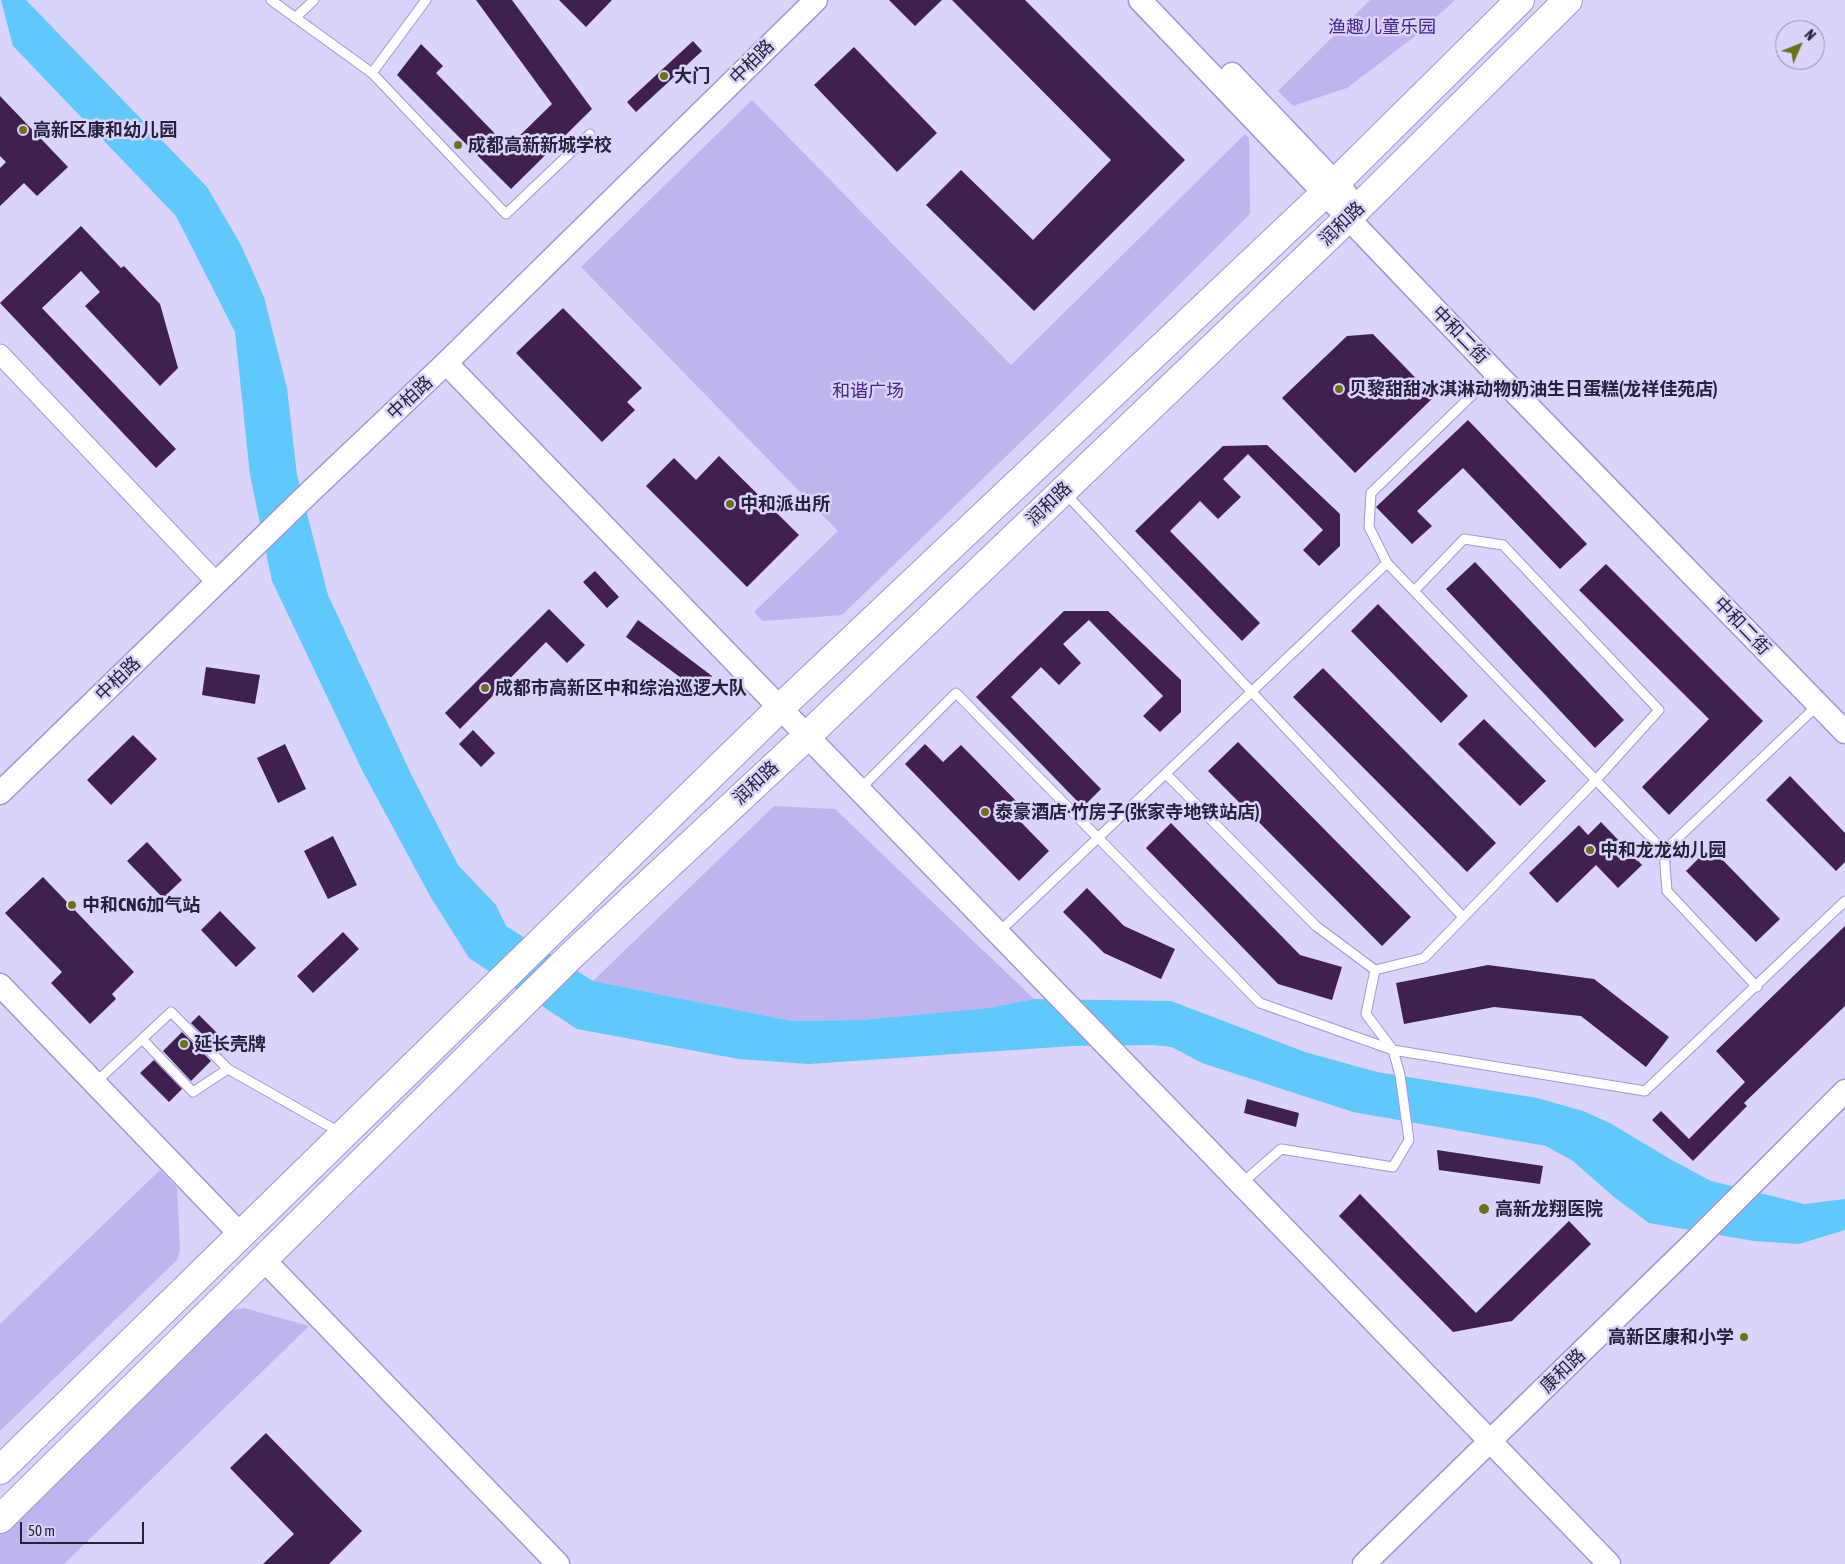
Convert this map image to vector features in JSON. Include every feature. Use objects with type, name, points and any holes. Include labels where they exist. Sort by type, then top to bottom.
[{"type":"main road","name":"润和路","points":[[0,1470],[780,708],[1330,188],[1520,0]]},
{"type":"main road","name":"润和路","points":[[0,1519],[570,956],[807,736],[1063,491],[1353,213],[1568,0]]},
{"type":"street","name":"中柏路","points":[[0,793],[309,493],[446,364],[816,0]]},
{"type":"street","name":"中和二街","points":[[1140,0],[1330,188]]},
{"type":"street","name":"中和二街","points":[[1161,0],[1496,373],[1845,732]]},
{"type":"street","name":"中和二街","points":[[1353,213],[1845,715]]},
{"type":"street","points":[[0,354],[217,582]]},
{"type":"street","points":[[446,364],[1608,1564]]},
{"type":"street","points":[[0,985],[241,1235]]},
{"type":"street","name":"康和路","points":[[1364,1564],[1693,1243],[1845,1091]]},
{"type":"street","points":[[264,1260],[558,1564]]},
{"type":"lane","points":[[271,0],[372,73],[506,214],[590,134]]},
{"type":"lane","points":[[295,18],[314,0]]},
{"type":"lane","points":[[372,73],[426,0]]},
{"type":"lane","points":[[1496,373],[1371,493],[1369,527],[1387,563],[1664,852],[1667,891],[1757,987]]},
{"type":"lane","points":[[1063,491],[1463,917]]},
{"type":"lane","points":[[1375,970],[1424,958],[1596,780],[1659,710],[1503,545],[1464,539],[1414,591]]},
{"type":"lane","points":[[998,934],[1387,563]]},
{"type":"lane","points":[[859,790],[956,693],[1260,1003],[1393,1050],[1645,1091],[1845,902]]},
{"type":"lane","points":[[1664,852],[1818,704]]},
{"type":"lane","points":[[1166,774],[1316,926],[1375,970]]},
{"type":"lane","points":[[1241,1185],[1281,1149],[1393,1166],[1409,1140],[1400,1076],[1393,1050],[1366,1014],[1375,970]]},
{"type":"lane","points":[[94,1083],[171,1012],[228,1070],[344,1134]]},
{"type":"lane","points":[[142,1039],[193,1092],[228,1070]]},
{"type":"green space","name":"渔趣儿童乐园","points":[[1370,0],[1455,0],[1418,34],[1347,88],[1293,106],[1278,91]]},
{"type":"green space","name":"和谐广场","points":[[752,100],[1011,365],[1245,134],[1249,138],[1250,214],[1055,409],[842,615],[763,621],[754,612],[838,531],[581,267]]},
{"type":"green space","points":[[774,806],[835,809],[1034,999],[988,1008],[861,1020],[792,1021],[593,981]]},
{"type":"green space","points":[[160,1170],[177,1188],[180,1251],[177,1260],[0,1431],[0,1324]]},
{"type":"green space","points":[[244,1308],[309,1326],[64,1564],[0,1564],[0,1529],[228,1311]]},
{"type":"water","points":[[1,0],[26,0],[207,187],[241,245],[264,297],[287,388],[297,475],[328,595],[411,774],[458,865],[496,905],[506,926],[593,981],[792,1021],[861,1020],[988,1008],[1034,999],[1171,1001],[1305,1052],[1377,1072],[1537,1098],[1583,1111],[1610,1123],[1711,1181],[1804,1204],[1845,1199],[1845,1230],[1799,1244],[1754,1241],[1649,1223],[1614,1197],[1573,1161],[1546,1146],[1353,1112],[1202,1063],[1172,1047],[1152,1045],[1072,1046],[809,1064],[739,1059],[577,1029],[469,958],[430,896],[362,770],[272,581],[250,475],[235,332],[176,216],[13,46]]},
{"type":"building","points":[[476,0],[512,0],[592,109],[511,189],[397,75],[421,44],[443,66],[436,73],[508,147],[552,104]]},
{"type":"building","points":[[559,0],[612,0],[586,27]]},
{"type":"building","points":[[889,0],[942,0],[915,26]]},
{"type":"building","points":[[952,0],[1025,0],[1185,160],[1034,311],[926,205],[961,170],[1033,240],[1111,160]]},
{"type":"building","name":"大门","points":[[693,41],[702,51],[636,112],[627,102]]},
{"type":"building","points":[[854,47],[937,133],[897,172],[814,85]]},
{"type":"building","points":[[0,96],[68,167],[37,196],[24,183],[0,206],[0,168],[6,162],[0,156]]},
{"type":"building","points":[[81,226],[121,268],[124,266],[160,304],[178,368],[160,386],[85,306],[100,292],[81,271],[42,308],[176,449],[156,468],[0,303]]},
{"type":"building","points":[[563,308],[642,388],[627,402],[635,410],[602,442],[516,353]]},
{"type":"building","points":[[1373,334],[1434,397],[1355,473],[1282,398],[1347,336]]},
{"type":"building","points":[[1468,420],[1587,544],[1560,569],[1463,468],[1417,511],[1432,526],[1412,544],[1376,507]]},
{"type":"building","points":[[1267,445],[1340,514],[1340,546],[1319,566],[1303,550],[1323,530],[1248,454],[1223,479],[1241,497],[1218,519],[1200,501],[1170,531],[1260,623],[1242,641],[1135,531],[1223,446]]},
{"type":"building","points":[[719,456],[799,535],[747,587],[646,486],[674,458],[696,480]]},
{"type":"building","points":[[1475,562],[1624,720],[1595,748],[1446,589]]},
{"type":"building","points":[[1606,564],[1763,721],[1669,815],[1642,787],[1709,719],[1579,590]]},
{"type":"building","points":[[595,571],[619,597],[607,608],[583,582]]},
{"type":"building","points":[[1378,604],[1468,696],[1441,723],[1351,631]]},
{"type":"building","name":"成都市高新区中和综治巡逻大队","points":[[549,609],[585,645],[567,663],[546,642],[460,729],[445,713]]},
{"type":"building","points":[[1064,611],[1108,611],[1181,680],[1181,712],[1160,732],[1143,716],[1163,696],[1089,620],[1063,644],[1081,663],[1059,685],[1041,667],[1011,697],[1101,789],[1083,807],[976,697]]},
{"type":"building","points":[[638,620],[712,676],[700,692],[626,637]]},
{"type":"building","points":[[206,667],[260,675],[255,704],[202,695]]},
{"type":"building","points":[[1323,668],[1496,843],[1467,872],[1293,697]]},
{"type":"building","points":[[1484,719],[1546,781],[1520,806],[1458,744]]},
{"type":"building","points":[[473,730],[495,753],[481,767],[459,744]]},
{"type":"building","points":[[133,735],[157,759],[111,805],[87,780]]},
{"type":"building","points":[[1238,742],[1411,917],[1382,946],[1208,771]]},
{"type":"building","points":[[285,744],[306,789],[278,803],[257,758]]},
{"type":"building","name":"泰豪酒店·竹房子(张家寺地铁站店)","points":[[925,744],[943,762],[961,745],[1023,808],[1015,816],[1049,851],[1019,881],[905,764]]},
{"type":"building","points":[[1790,776],[1845,833],[1845,862],[1836,871],[1766,800]]},
{"type":"building","name":"中和龙龙幼儿园","points":[[1601,822],[1642,865],[1618,888],[1596,865],[1557,903],[1529,873],[1579,825],[1588,835]]},
{"type":"building","points":[[1171,823],[1300,955],[1342,967],[1332,1000],[1278,984],[1146,848]]},
{"type":"building","points":[[333,836],[357,885],[328,899],[304,851]]},
{"type":"building","points":[[147,842],[182,880],[163,898],[127,861]]},
{"type":"building","points":[[1710,847],[1780,919],[1756,942],[1686,871]]},
{"type":"building","points":[[43,877],[134,972],[112,994],[116,999],[90,1024],[51,983],[62,972],[5,913]]},
{"type":"building","points":[[1087,888],[1124,926],[1175,949],[1161,979],[1104,953],[1063,912]]},
{"type":"building","points":[[220,911],[256,948],[236,967],[201,930]]},
{"type":"building","points":[[1845,926],[1845,1006],[1744,1103],[1747,1106],[1693,1161],[1652,1120],[1661,1111],[1689,1139],[1745,1082],[1716,1051]]},
{"type":"building","points":[[343,932],[359,949],[313,993],[297,976]]},
{"type":"building","points":[[1488,965],[1594,979],[1669,1037],[1646,1067],[1581,1016],[1494,1007],[1404,1024],[1396,983]]},
{"type":"building","points":[[199,1015],[228,1044],[220,1052],[191,1023]]},
{"type":"building","points":[[182,1032],[211,1061],[191,1081],[163,1051]]},
{"type":"building","points":[[154,1060],[182,1089],[169,1102],[140,1073]]},
{"type":"building","points":[[1247,1099],[1299,1113],[1296,1127],[1244,1113]]},
{"type":"building","points":[[1437,1150],[1543,1166],[1540,1184],[1439,1170]]},
{"type":"building","points":[[1360,1194],[1476,1313],[1569,1221],[1591,1244],[1512,1321],[1453,1332],[1339,1216]]},
{"type":"building","points":[[266,1433],[362,1531],[329,1564],[263,1564],[294,1534],[230,1468]]},
{"type":"place","name":"大门","points":[[664,76]]},
{"type":"place","name":"高新区康和幼儿园","points":[[23,130]]},
{"type":"place","name":"成都高新新城学校","points":[[458,145]]},
{"type":"place","name":"贝黎甜甜冰淇淋动物奶油生日蛋糕(龙祥佳苑店)","points":[[1339,389]]},
{"type":"place","name":"中和派出所","points":[[730,504]]},
{"type":"place","name":"成都市高新区中和综治巡逻大队","points":[[485,688]]},
{"type":"place","name":"泰豪酒店·竹房子(张家寺地铁站店)","points":[[985,812]]},
{"type":"place","name":"中和龙龙幼儿园","points":[[1590,850]]},
{"type":"place","name":"中和CNG加气站","points":[[72,905]]},
{"type":"place","name":"延长壳牌","points":[[184,1044]]},
{"type":"place","name":"高新龙翔医院","points":[[1484,1209]]},
{"type":"place","name":"高新区康和小学","points":[[1744,1337]]}]
